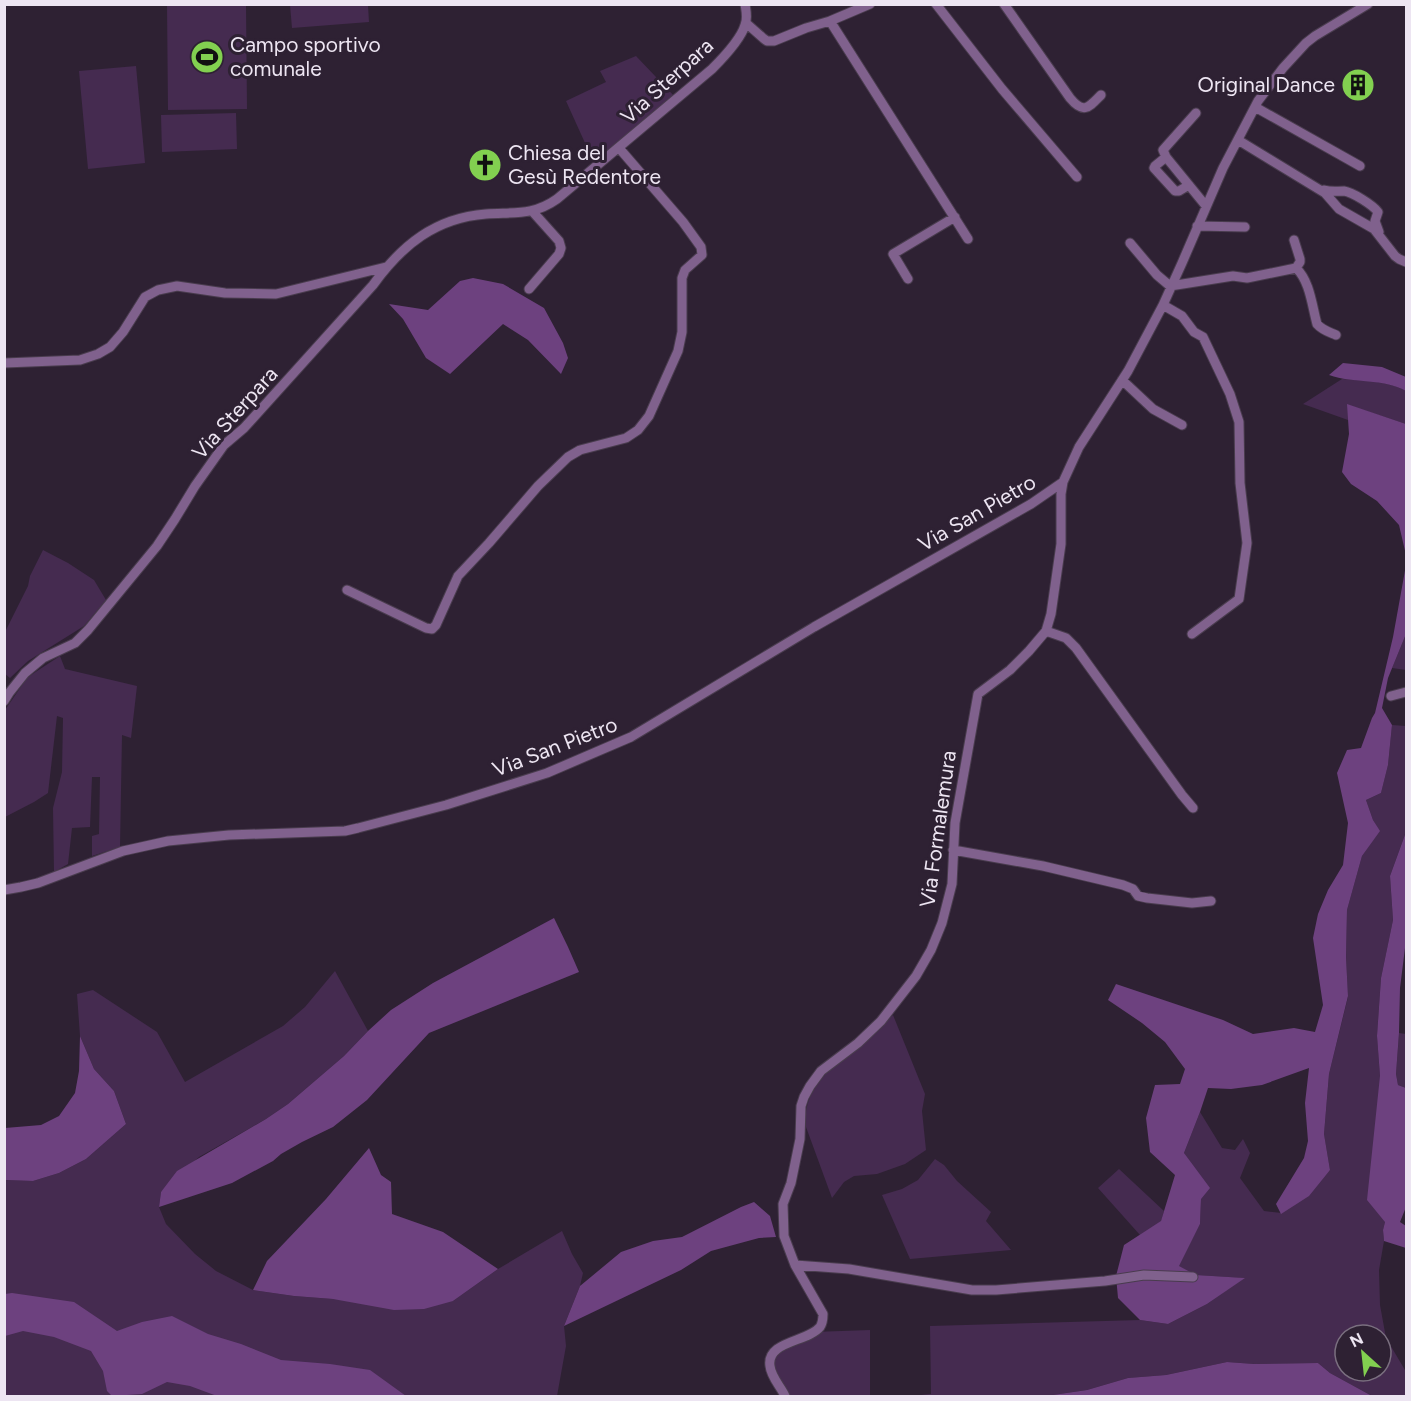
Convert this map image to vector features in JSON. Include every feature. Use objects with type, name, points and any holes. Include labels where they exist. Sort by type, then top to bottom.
[{"type":"street","points":[[745,4],[746,23],[770,41],[830,21],[870,4]]},
{"type":"street","points":[[936,4],[1002,89],[1077,177]]},
{"type":"street","points":[[1004,4],[1076,105],[1087,108],[1101,95]]},
{"type":"street","points":[[1063,483],[1079,447],[1122,380],[1163,305],[1223,168],[1255,107],[1283,68],[1306,43],[1368,4]]},
{"type":"street","points":[[830,21],[968,239]]},
{"type":"street","name":"Via Sterpara","points":[[4,701],[25,673],[43,658],[75,643],[88,630],[157,546],[224,445],[244,428],[373,285],[386,267],[415,240],[448,222],[477,215],[533,212],[544,208],[712,69],[730,48],[746,23]]},
{"type":"street","points":[[1255,107],[1360,166]]},
{"type":"street","points":[[1196,113],[1163,150],[1166,157],[1206,206]]},
{"type":"street","points":[[1238,140],[1318,189],[1339,209],[1374,229],[1399,260],[1407,262]]},
{"type":"street","points":[[347,590],[432,629],[436,625],[458,576],[538,486],[580,450],[626,438],[638,430],[649,416],[678,351],[681,332],[682,278],[685,270],[702,255],[701,247],[683,222],[619,148]]},
{"type":"street","points":[[1166,157],[1154,168],[1174,191],[1179,191],[1189,185]]},
{"type":"street","points":[[1318,189],[1348,192],[1374,206],[1378,212],[1376,225],[1381,237]]},
{"type":"street","points":[[529,289],[558,256],[561,248],[558,240],[533,212]]},
{"type":"street","points":[[908,279],[893,254],[955,217]]},
{"type":"street","points":[[1197,226],[1245,227]]},
{"type":"street","points":[[1130,243],[1157,275],[1170,286],[1233,276],[1247,278],[1296,268],[1300,259],[1294,240]]},
{"type":"street","points":[[1393,253],[1407,253]]},
{"type":"street","points":[[4,363],[80,360],[98,354],[110,347],[123,332],[145,297],[158,290],[177,286],[225,293],[276,294],[386,267]]},
{"type":"street","points":[[1296,268],[1307,287],[1317,324],[1320,328],[1336,335]]},
{"type":"street","points":[[1163,305],[1182,316],[1194,332],[1203,337],[1230,394],[1239,422],[1240,483],[1247,543],[1239,598],[1192,634]]},
{"type":"street","points":[[1122,380],[1153,409],[1182,425]]},
{"type":"street","name":"Via Formalemura","points":[[785,1396],[770,1369],[771,1359],[778,1348],[819,1329],[824,1314],[795,1266],[784,1236],[783,1204],[791,1183],[800,1139],[801,1106],[804,1097],[821,1071],[858,1043],[881,1021],[916,976],[931,950],[942,923],[952,884],[955,823],[978,694],[1010,670],[1046,631],[1051,614],[1061,544],[1063,483]]},
{"type":"street","name":"Via San Pietro","points":[[4,890],[38,883],[123,851],[168,841],[229,835],[345,831],[446,805],[547,773],[631,737],[814,627],[1031,504],[1063,483]]},
{"type":"street","points":[[1046,631],[1066,638],[1076,648],[1193,808]]},
{"type":"street","points":[[1391,696],[1407,692]]},
{"type":"street","points":[[953,850],[1043,866],[1111,882],[1133,889],[1138,896],[1147,898],[1192,903],[1211,901]]},
{"type":"street","points":[[795,1266],[849,1269],[972,1290],[1105,1281],[1144,1275],[1192,1276]]},
{"type":"shaded area","name":"Campo sportivo comunale","points":[[167,5],[246,5],[247,109],[168,110]]},
{"type":"shaded area","points":[[290,5],[368,5],[369,22],[292,28]]},
{"type":"shaded area","points":[[636,56],[675,97],[595,165],[566,101],[606,82],[600,71]]},
{"type":"shaded area","points":[[136,66],[145,163],[88,169],[79,71]]},
{"type":"shaded area","points":[[236,113],[237,149],[162,152],[161,115]]},
{"type":"shaded area","points":[[473,278],[503,284],[544,308],[563,343],[568,358],[561,374],[528,340],[503,324],[450,374],[426,358],[403,319],[389,304],[428,310],[460,281]]},
{"type":"shaded area","points":[[1343,363],[1382,367],[1406,377],[1406,391],[1388,384],[1329,375]]},
{"type":"shaded area","points":[[1342,379],[1383,383],[1406,391],[1406,424],[1348,405],[1348,420],[1303,404]]},
{"type":"shaded area","points":[[1347,404],[1406,424],[1406,555],[1399,525],[1377,501],[1351,484],[1342,472],[1349,434]]},
{"type":"shaded area","points":[[43,550],[94,580],[106,600],[84,626],[28,661],[10,678],[5,674],[5,632]]},
{"type":"shaded area","points":[[1406,565],[1406,634],[1388,678],[1382,708],[1392,725],[1388,765],[1381,793],[1366,800],[1373,820],[1380,831],[1362,856],[1347,910],[1348,996],[1329,1074],[1324,1134],[1330,1170],[1309,1196],[1281,1214],[1276,1204],[1304,1158],[1308,1141],[1305,1103],[1309,1068],[1262,1085],[1231,1089],[1208,1088],[1184,1153],[1210,1188],[1201,1199],[1200,1224],[1179,1266],[1196,1275],[1245,1278],[1207,1304],[1168,1324],[1140,1320],[1118,1298],[1116,1276],[1124,1245],[1161,1221],[1175,1175],[1150,1152],[1146,1118],[1155,1085],[1180,1084],[1185,1069],[1165,1042],[1108,1000],[1116,984],[1223,1020],[1253,1034],[1294,1028],[1315,1032],[1323,1005],[1313,938],[1318,914],[1328,890],[1343,865],[1348,823],[1337,773],[1347,750],[1361,748],[1375,713],[1393,637]]},
{"type":"shaded area","points":[[1406,634],[1406,670],[1392,668]]},
{"type":"shaded area","points":[[60,656],[65,669],[137,686],[131,738],[122,735],[120,847],[92,856],[92,836],[99,834],[100,777],[92,777],[90,827],[72,828],[68,864],[54,872],[53,808],[62,772],[63,718],[57,716],[48,793],[5,817],[5,710],[27,678]]},
{"type":"shaded area","points":[[1392,725],[1406,726],[1406,832],[1390,876],[1393,920],[1381,978],[1377,1036],[1385,1222],[1379,1270],[1380,1305],[1383,1323],[1333,1323],[1333,1375],[1318,1363],[1227,1362],[1166,1375],[1128,1378],[1087,1390],[1046,1396],[911,1396],[931,1394],[930,1326],[1140,1320],[1168,1324],[1207,1304],[1244,1278],[1196,1275],[1178,1266],[1200,1224],[1201,1199],[1184,1153],[1200,1112],[1222,1148],[1235,1150],[1243,1139],[1250,1153],[1240,1178],[1264,1211],[1282,1213],[1330,1170],[1324,1134],[1329,1074],[1348,997],[1347,910],[1362,856],[1379,831],[1366,800],[1381,793],[1388,765]]},
{"type":"shaded area","points":[[1406,832],[1406,940],[1400,988],[1396,1074],[1398,1085],[1406,1088],[1406,1207],[1400,1222],[1406,1226],[1406,1248],[1384,1241],[1385,1222],[1367,1200],[1380,1076],[1377,1036],[1381,978],[1393,920],[1390,876]]},
{"type":"shaded area","points":[[554,918],[579,972],[429,1033],[367,1100],[333,1127],[302,1142],[232,1183],[159,1207],[161,1192],[177,1171],[288,1104],[344,1056],[391,1010],[433,983]]},
{"type":"shaded area","points":[[335,971],[368,1031],[344,1056],[288,1104],[199,1157],[161,1192],[159,1207],[166,1224],[195,1254],[216,1271],[253,1290],[333,1299],[453,1301],[498,1269],[562,1231],[583,1273],[564,1326],[566,1346],[557,1396],[5,1396],[4,1180],[33,1181],[59,1173],[86,1159],[126,1124],[114,1091],[94,1069],[80,1036],[77,994],[93,990],[157,1032],[185,1082],[283,1026],[305,1007]]},
{"type":"shaded area","points":[[893,1015],[925,1094],[922,1111],[926,1150],[905,1164],[877,1174],[854,1176],[844,1182],[832,1198],[806,1127],[808,1102],[820,1080],[828,1071]]},
{"type":"shaded area","points":[[1399,1033],[1406,1034],[1406,1088],[1398,1085],[1396,1074]]},
{"type":"shaded area","points":[[80,1036],[94,1069],[114,1091],[126,1124],[86,1159],[59,1173],[33,1181],[5,1180],[5,1128],[41,1125],[59,1116],[75,1093],[79,1071]]},
{"type":"shaded area","points":[[369,1148],[381,1175],[391,1182],[392,1214],[443,1232],[498,1269],[453,1301],[424,1309],[394,1310],[333,1299],[253,1290],[267,1261],[326,1199]]},
{"type":"shaded area","points":[[935,1159],[944,1165],[957,1181],[991,1212],[986,1221],[1011,1250],[910,1259],[882,1195],[902,1189],[918,1180]]},
{"type":"shaded area","points":[[1119,1169],[1164,1211],[1161,1222],[1140,1235],[1098,1188]]},
{"type":"shaded area","points":[[754,1202],[770,1216],[776,1237],[759,1238],[711,1251],[681,1270],[564,1326],[580,1286],[621,1252],[653,1241],[682,1237]]},
{"type":"shaded area","points":[[5,1294],[74,1302],[117,1331],[142,1322],[172,1316],[208,1334],[281,1360],[370,1370],[406,1396],[217,1396],[190,1386],[167,1382],[142,1394],[112,1396],[107,1391],[103,1371],[91,1351],[54,1337],[23,1331],[5,1336]]},
{"type":"shaded area","points":[[870,1330],[870,1396],[785,1396],[771,1359],[774,1353],[813,1332]]},
{"type":"shaded area","points":[[1393,1350],[1405,1370],[1405,1396],[1372,1396],[1348,1383],[1393,1383]]},
{"type":"shaded area","points":[[1227,1362],[1318,1363],[1333,1375],[1333,1383],[1348,1383],[1372,1396],[1046,1396],[1087,1390],[1128,1378],[1166,1375]]},
{"type":"place","name":"Campo sportivo comunale","points":[[207,57]]},
{"type":"place","name":"Original Dance","points":[[1358,85]]},
{"type":"place","name":"Chiesa del Gesù Redentore","points":[[485,165]]}]
